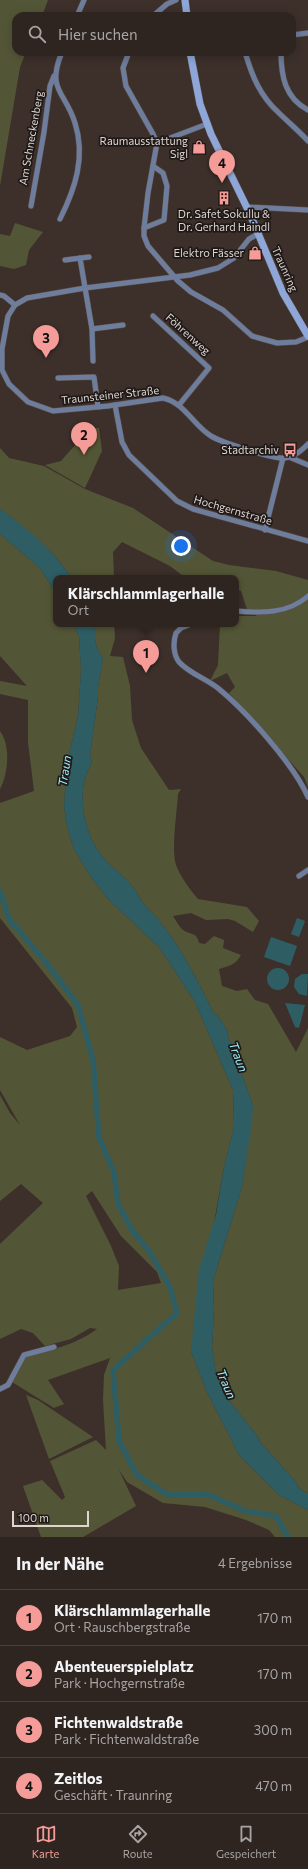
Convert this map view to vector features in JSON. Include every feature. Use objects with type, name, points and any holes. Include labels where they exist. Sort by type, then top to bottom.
[{"type":"street","points":[[79,12],[84,0]]},
{"type":"street","points":[[158,12],[167,4],[176,0]]},
{"type":"street","points":[[185,0],[186,12]]},
{"type":"street","points":[[296,34],[308,33]]},
{"type":"street","name":"Am Schneckenberg","points":[[31,206],[44,132],[50,86],[61,56]]},
{"type":"street","points":[[128,56],[123,68],[126,86],[154,134],[157,143],[148,193],[144,228],[144,236],[148,246],[174,277],[191,292],[223,310],[252,336],[277,343],[296,342],[308,337]]},
{"type":"street","name":"Traunring","points":[[191,56],[200,104],[207,124],[247,207],[283,293],[308,337]]},
{"type":"street","points":[[247,56],[252,75],[263,96],[277,112],[308,141]]},
{"type":"street","points":[[281,56],[281,68],[286,88],[300,106],[308,110]]},
{"type":"street","points":[[55,73],[59,94],[75,124],[79,145],[79,163],[76,181],[60,220]]},
{"type":"street","points":[[157,143],[207,124]]},
{"type":"street","points":[[144,228],[164,220],[167,186],[163,173],[153,166]]},
{"type":"street","points":[[247,207],[308,210]]},
{"type":"street","points":[[0,295],[4,296],[15,305],[27,298],[85,288],[174,277],[218,268],[234,258],[249,239],[258,234]]},
{"type":"street","points":[[65,260],[89,257]]},
{"type":"street","points":[[80,258],[92,329],[94,361]]},
{"type":"street","name":"Traunsteiner Straße","points":[[15,305],[8,316],[1,349],[1,370],[9,384],[28,402],[53,411],[115,405],[163,398],[171,400],[179,405],[210,435],[253,451],[283,458],[297,454],[308,444]]},
{"type":"street","name":"Föhrenweg","points":[[153,316],[209,368],[179,405]]},
{"type":"street","points":[[92,329],[123,325]]},
{"type":"street","points":[[58,378],[94,377],[98,407]]},
{"type":"street","name":"Hochgernstraße","points":[[115,405],[122,442],[129,455],[177,501],[193,509],[308,541]]},
{"type":"street","points":[[289,457],[308,465]]},
{"type":"street","points":[[265,530],[283,458]]},
{"type":"street","points":[[239,612],[273,612],[292,606],[308,596]]},
{"type":"street","points":[[184,627],[176,633],[174,651],[179,661],[185,667],[219,689],[252,722],[290,767],[302,784],[308,797]]},
{"type":"street","points":[[299,876],[308,870]]},
{"type":"street","points":[[0,1389],[8,1385],[24,1354],[54,1347]]},
{"type":"green space","points":[[0,0],[48,0],[44,12],[12,12],[12,56],[24,56],[20,67],[0,186]]},
{"type":"green space","points":[[15,223],[43,232],[29,250],[26,265],[14,269],[0,266],[0,234],[10,236]]},
{"type":"green space","points":[[88,428],[99,428],[102,451],[85,488],[45,465],[61,461]]},
{"type":"green space","points":[[0,448],[9,458],[44,466],[85,489],[133,508],[213,561],[229,565],[276,571],[308,580],[308,787],[304,777],[229,693],[235,687],[227,673],[210,681],[218,665],[220,627],[239,627],[239,616],[257,616],[247,609],[241,591],[239,590],[239,575],[182,575],[170,566],[122,542],[113,552],[114,575],[69,575],[48,549],[0,509]]},
{"type":"green space","points":[[0,534],[40,568],[53,588],[53,627],[74,627],[79,636],[81,670],[78,717],[67,762],[64,806],[67,827],[74,849],[89,874],[107,898],[159,947],[195,1002],[233,1090],[234,1127],[224,1167],[191,1351],[206,1390],[239,1455],[279,1495],[308,1510],[308,1537],[275,1537],[269,1530],[246,1520],[205,1507],[163,1503],[127,1482],[119,1470],[136,1506],[83,1537],[41,1537],[23,1486],[42,1480],[62,1500],[65,1497],[50,1461],[96,1440],[106,1450],[103,1400],[104,1375],[110,1358],[48,1380],[64,1404],[54,1408],[12,1382],[26,1355],[54,1349],[72,1343],[89,1335],[97,1329],[90,1328],[71,1339],[45,1346],[33,1333],[21,1329],[0,1339],[0,1244],[43,1203],[21,1184],[0,1201],[0,1095],[10,1113],[20,1125],[0,1090],[0,1037],[27,1050],[70,1036],[77,1027],[72,1008],[0,918],[0,803],[34,791],[28,742],[28,700],[0,694],[0,681],[27,686],[0,656]],"holes":[[[92,1191],[121,1236],[157,1272],[161,1283],[118,1290],[119,1266],[111,1246],[86,1196]]]},
{"type":"green space","points":[[93,627],[114,627],[115,638],[110,656],[123,657],[130,686],[132,720],[141,748],[169,790],[181,789],[178,794],[174,850],[176,865],[180,874],[198,899],[247,907],[259,921],[253,932],[235,921],[228,919],[206,920],[191,913],[173,916],[182,929],[197,937],[199,943],[205,944],[214,936],[224,940],[223,948],[241,955],[234,963],[219,969],[222,986],[237,991],[247,989],[255,1000],[268,1004],[296,1052],[308,1028],[308,1494],[299,1488],[296,1482],[260,1442],[258,1437],[224,1394],[216,1374],[212,1347],[214,1310],[213,1281],[242,1187],[253,1105],[238,1064],[234,1059],[233,1046],[229,1040],[227,1030],[218,1016],[213,1012],[195,975],[166,929],[143,903],[133,887],[101,855],[90,834],[86,822],[83,810],[84,785],[87,773],[92,763],[90,756],[98,697],[98,686],[103,659],[97,648]]},
{"type":"green space","points":[[0,731],[6,744],[7,760],[5,776],[0,789]]},
{"type":"green space","points":[[26,1395],[38,1400],[93,1437],[49,1459]]},
{"type":"water","points":[[0,509],[39,540],[65,568],[69,575],[53,575],[53,588],[40,568],[0,534]]},
{"type":"water","points":[[74,627],[93,627],[97,648],[103,659],[98,686],[98,697],[90,756],[92,763],[87,773],[83,797],[83,810],[90,834],[101,855],[133,887],[143,903],[166,929],[195,975],[213,1012],[218,1016],[227,1030],[229,1040],[233,1046],[234,1059],[238,1064],[253,1105],[242,1187],[213,1281],[214,1310],[212,1347],[216,1374],[224,1394],[258,1437],[260,1442],[296,1482],[299,1488],[308,1494],[308,1510],[279,1495],[239,1455],[206,1390],[191,1351],[199,1269],[216,1215],[224,1167],[234,1127],[233,1090],[195,1002],[159,947],[107,898],[89,874],[74,849],[67,827],[64,806],[67,762],[78,717],[81,670],[79,636]]},
{"type":"water","points":[[297,918],[305,921],[299,937],[291,934]]},
{"type":"water","points":[[271,937],[297,946],[290,966],[264,957]]},
{"type":"water","points":[[278,968],[286,971],[289,979],[286,987],[278,990],[270,987],[267,979],[270,971]]},
{"type":"water","points":[[302,974],[308,974],[307,996],[299,994],[294,987],[295,979]]},
{"type":"water","points":[[285,1003],[305,1005],[299,1028],[295,1027]]},
{"type":"waterway","points":[[0,891],[9,919],[48,965],[78,1005],[93,1060],[99,1138],[114,1172],[118,1204],[132,1230],[149,1251],[170,1287],[177,1313],[113,1370],[119,1441],[137,1475],[168,1495],[207,1494],[245,1511],[276,1516],[288,1537]]},
{"type":"place","name":"Raumausstattung Sigl","points":[[199,147]]},
{"type":"place","name":"Zeitlos","points":[[222,183]]},
{"type":"place","name":"Dr. Safet Sokullu & Dr. Gerhard Haindl","points":[[224,198]]},
{"type":"place","name":"Elektro Fässer","points":[[255,253]]},
{"type":"place","name":"Fichtenwaldstraße","points":[[46,358]]},
{"type":"place","name":"Stadtarchiv","points":[[290,450]]},
{"type":"place","name":"Abenteuerspielplatz","points":[[84,455]]},
{"type":"place","name":"Klärschlammlagerhalle","points":[[146,673]]},
{"type":"water label","name":"Traun","points":[[65,771]]},
{"type":"water label","name":"Traun","points":[[238,1057]]},
{"type":"water label","name":"Traun","points":[[226,1384]]}]
